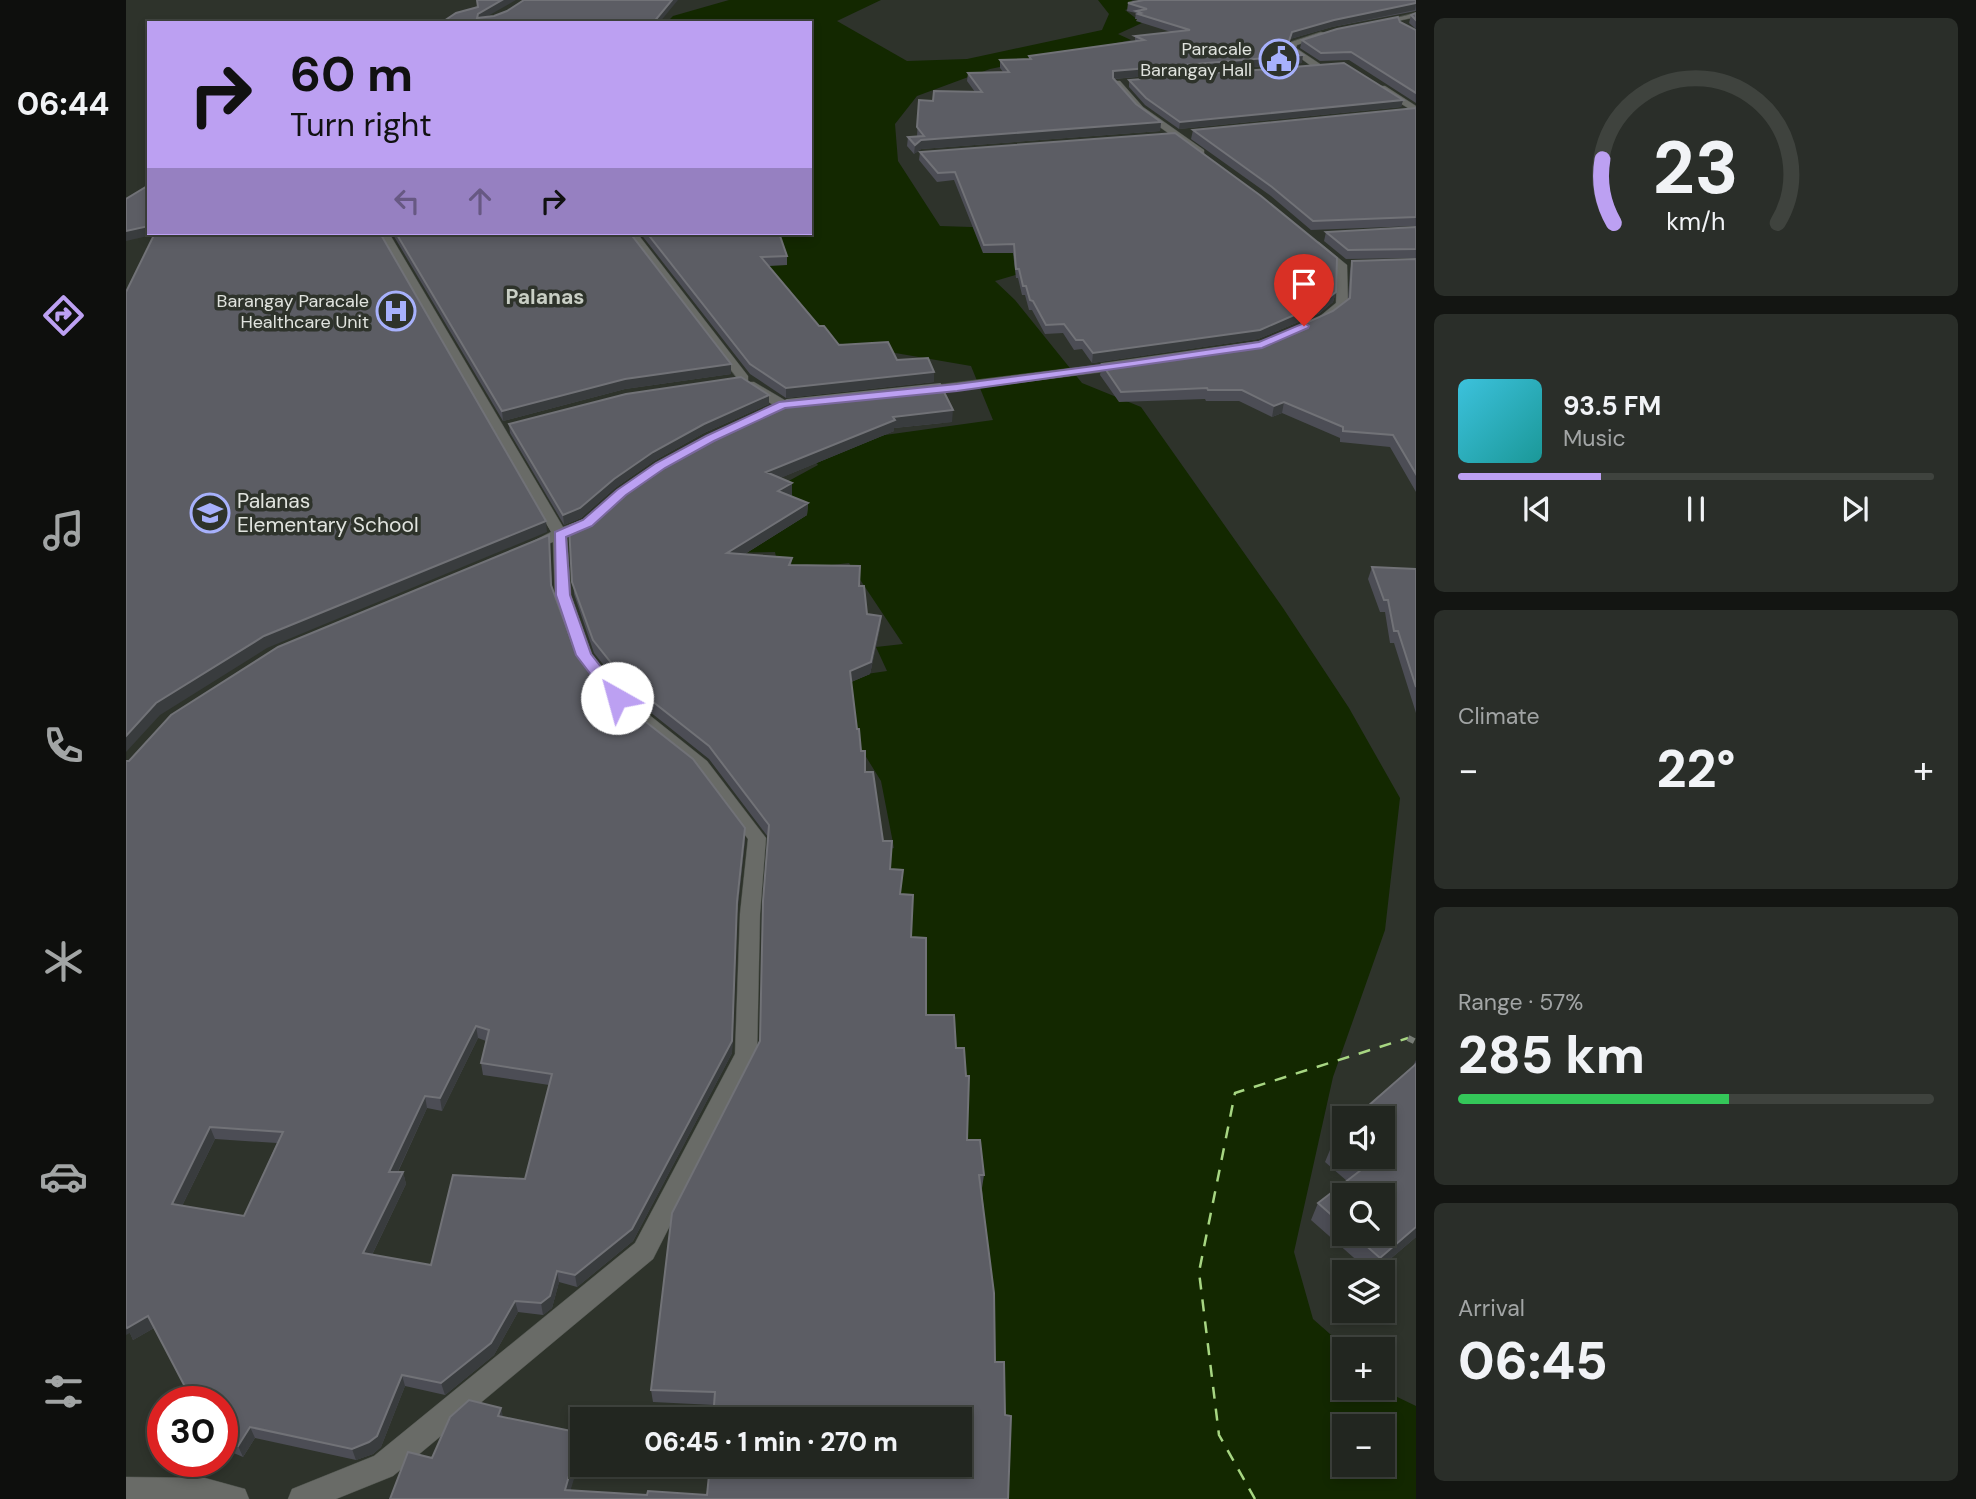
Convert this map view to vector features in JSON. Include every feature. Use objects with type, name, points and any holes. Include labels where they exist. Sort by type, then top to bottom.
[{"type":"street","points":[[1368,25],[1416,15]]},
{"type":"street","points":[[1403,18],[1402,24],[1408,29]]},
{"type":"street","points":[[1304,67],[1321,66],[1292,49],[1294,44],[1333,32]]},
{"type":"street","points":[[1130,82],[1117,83],[1140,109],[1210,159]]},
{"type":"street","points":[[1376,84],[1416,111]]},
{"type":"street","points":[[1403,113],[1416,111]]},
{"type":"street","points":[[1164,136],[1191,133]]},
{"type":"street","points":[[302,1499],[383,1466],[644,1251],[746,1054],[750,914],[757,838],[701,765],[617,698],[583,655],[563,595],[560,535],[506,427],[385,235]]},
{"type":"street","points":[[634,235],[744,379],[790,404],[761,414]]},
{"type":"street","points":[[1312,323],[1342,304],[1348,265],[1310,236],[1323,235]]},
{"type":"street","points":[[904,393],[1132,365]]},
{"type":"street","points":[[725,382],[744,379]]},
{"type":"street","points":[[510,556],[587,523],[596,515]]},
{"type":"street","points":[[126,1491],[205,1492],[235,1499]]},
{"type":"path","points":[[1408,1038],[1416,1042]]},
{"type":"shaded area","points":[[729,0],[881,0],[837,21],[907,61],[967,59],[1102,30],[1109,14],[1098,0],[1131,0],[1140,5],[1125,10],[1142,23],[1118,34],[1131,40],[990,69],[917,96],[895,124],[898,161],[940,226],[1003,228],[1029,271],[995,281],[1015,300],[1082,383],[1141,407],[1283,608],[1349,708],[1400,798],[1385,930],[1333,1077],[1294,1252],[1313,1319],[1333,1337],[1332,1400],[1395,1400],[1395,1396],[1416,1406],[1416,1499],[994,1499],[867,855],[894,848],[881,781],[819,681],[887,671],[876,647],[903,644],[849,563],[779,571],[775,552],[654,554],[818,465],[806,446],[993,420],[971,366],[837,343],[737,294],[733,235],[812,235],[812,21],[668,21],[673,16]]},
{"type":"building","points":[[477,0],[502,0],[478,14],[477,18],[494,16],[524,0],[672,0],[655,21],[444,21],[456,13],[478,7]]},
{"type":"building","points":[[1144,0],[1416,0],[1416,3],[1334,20],[1292,32],[1288,44],[1303,55],[1113,71],[1113,78],[1136,104],[1161,122],[921,140],[915,145],[908,137],[924,136],[917,127],[919,100],[933,101],[934,91],[982,92],[968,73],[1009,72],[1000,60],[1031,59],[1029,56],[1144,40],[1135,36],[1190,30],[1138,14],[1141,13],[1136,11],[1147,9],[1128,3]]},
{"type":"building","points":[[1398,17],[1400,22],[1416,30],[1416,93],[1351,52],[1321,53],[1302,40],[1337,29]]},
{"type":"building","points":[[1344,63],[1403,100],[1180,122],[1146,98],[1129,80]]},
{"type":"building","points":[[1416,108],[1416,217],[1313,221],[1272,187],[1193,130]]},
{"type":"building","points":[[1175,133],[1261,196],[1337,258],[1336,292],[1322,303],[1260,330],[1093,353],[1083,340],[1076,340],[1064,324],[1046,325],[1030,300],[1026,286],[1023,286],[1019,269],[1016,269],[1014,244],[984,245],[955,172],[938,173],[920,152]]},
{"type":"building","points":[[147,186],[147,226],[126,231],[126,199]]},
{"type":"building","points":[[1416,227],[1416,249],[1348,250],[1326,232]]},
{"type":"building","points":[[154,235],[381,235],[546,521],[264,636],[156,703],[126,736],[126,292]]},
{"type":"building","points":[[397,235],[632,235],[731,364],[625,379],[502,411]]},
{"type":"building","points":[[649,235],[780,235],[787,256],[761,257],[819,326],[824,326],[839,345],[888,342],[897,360],[928,358],[934,372],[786,388],[750,364]]},
{"type":"building","points":[[1416,259],[1416,474],[1393,435],[1343,431],[1343,427],[1284,402],[1274,406],[1242,390],[1207,388],[1121,392],[1102,364],[1265,341],[1333,311],[1350,298],[1352,261]]},
{"type":"building","points":[[741,377],[769,395],[704,424],[653,452],[614,479],[580,508],[563,515],[509,424],[626,394]]},
{"type":"building","points":[[940,384],[953,410],[893,417],[895,420],[766,472],[792,483],[778,491],[808,503],[727,553],[792,558],[789,565],[860,566],[859,586],[864,586],[867,614],[881,616],[871,662],[850,671],[857,729],[861,751],[865,751],[865,772],[873,772],[883,841],[892,841],[890,869],[903,870],[900,894],[913,895],[911,937],[926,938],[926,1015],[954,1015],[956,1048],[964,1048],[966,1076],[969,1076],[967,1140],[980,1140],[984,1175],[979,1175],[994,1293],[995,1362],[1004,1362],[1005,1415],[1011,1416],[1008,1499],[390,1499],[408,1452],[432,1458],[450,1417],[469,1400],[501,1408],[498,1416],[570,1431],[570,1472],[565,1490],[647,1495],[648,1491],[707,1495],[709,1477],[972,1477],[972,1407],[714,1407],[715,1392],[651,1390],[672,1213],[760,1041],[763,901],[769,825],[709,746],[624,679],[593,640],[572,582],[569,526],[593,516],[627,486],[666,460],[716,432],[787,400]]},
{"type":"building","points":[[549,535],[551,585],[573,645],[608,692],[693,759],[745,828],[737,902],[732,1041],[632,1229],[575,1275],[557,1271],[550,1296],[541,1303],[515,1301],[491,1343],[441,1383],[402,1375],[377,1436],[352,1449],[250,1427],[238,1446],[238,1386],[185,1386],[148,1316],[127,1328],[126,1326],[126,761],[129,761],[171,715],[278,647]],"holes":[[[476,1026],[489,1030],[481,1063],[552,1074],[525,1179],[453,1175],[431,1265],[363,1253],[403,1172],[389,1172],[425,1096],[440,1098]],[[210,1127],[283,1132],[244,1216],[172,1204]]]},
{"type":"building","points":[[1372,567],[1416,569],[1416,687],[1398,631],[1394,631],[1388,600],[1384,600]]},
{"type":"building","points":[[1416,1064],[1416,1227],[1395,1245],[1395,1183],[1344,1183],[1360,1169],[1395,1169],[1395,1106],[1368,1106]]},
{"type":"building","points":[[1332,1192],[1332,1215],[1318,1203]]},
{"type":"building","points":[[1366,1246],[1394,1246],[1380,1258]]},
{"type":"ferry route","points":[[1255,1499],[1219,1435],[1199,1272],[1235,1093],[1408,1038]]},
{"type":"place","name":"Paracale Barangay Hall","points":[[1279,59]]},
{"type":"place","name":"Barangay Paracale Healthcare Unit","points":[[396,311]]},
{"type":"place","name":"Palanas Elementary School","points":[[210,513]]},
{"type":"district","name":"Palanas","points":[[545,297]]},
{"type":"route","points":[[617,698],[583,655],[563,595],[560,535],[587,523],[621,493],[660,466],[710,438],[783,405],[1132,365],[1262,345],[1304,326]]}]
